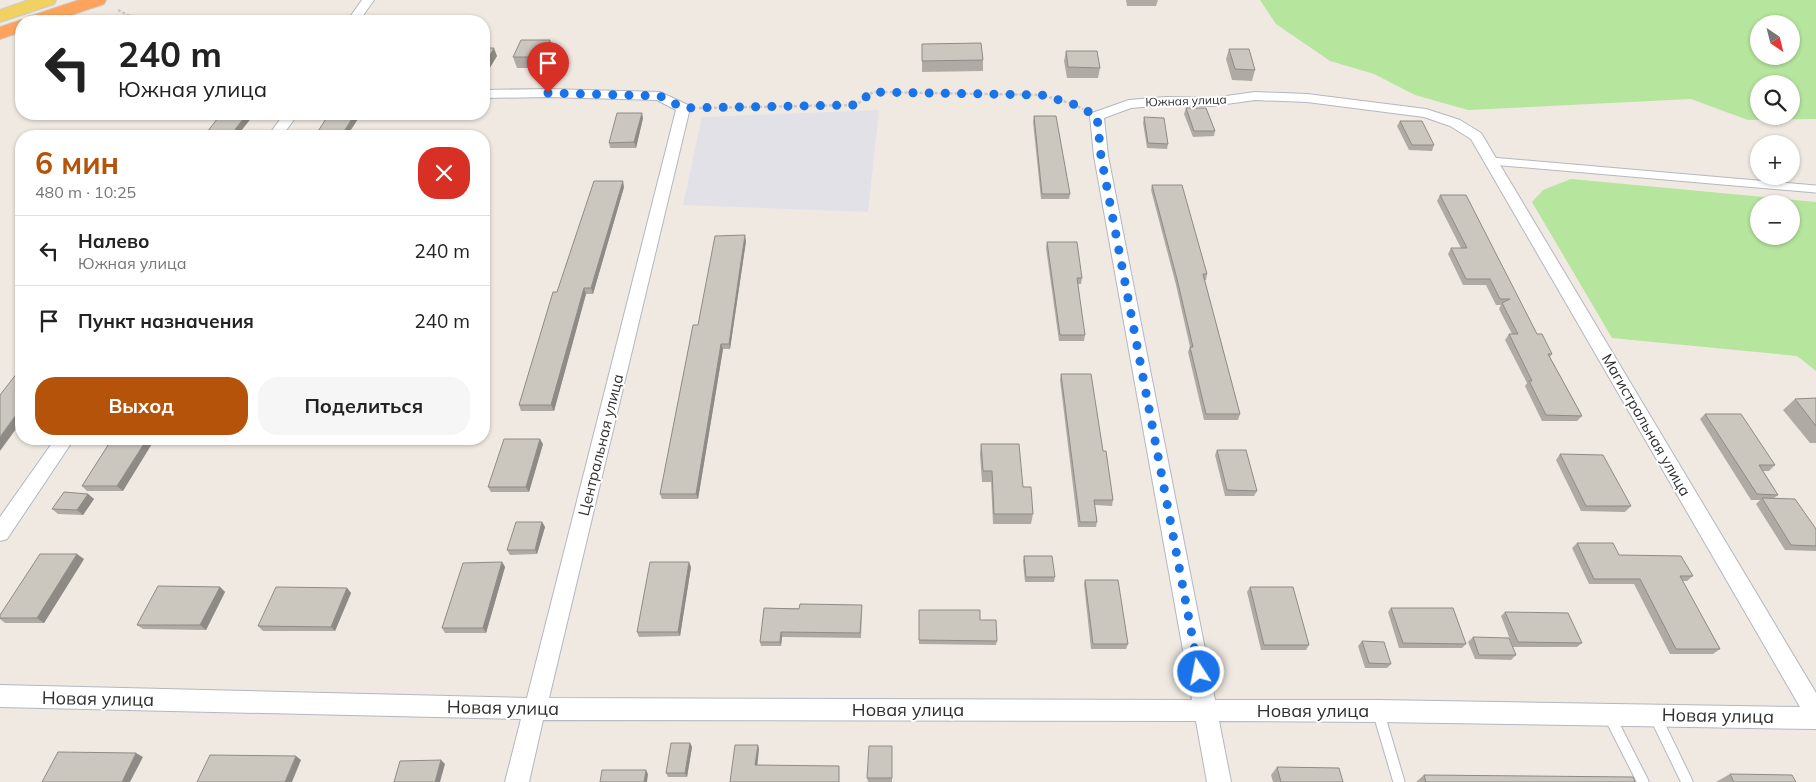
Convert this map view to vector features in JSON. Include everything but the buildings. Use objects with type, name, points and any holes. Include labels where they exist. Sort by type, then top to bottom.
[{"type":"highway","points":[[53,15],[97,0]]},
{"type":"highway","points":[[0,33],[15,28]]},
{"type":"main road","points":[[0,16],[47,0]]},
{"type":"street","points":[[357,15],[368,0]]},
{"type":"street","points":[[490,94],[548,93],[660,96],[683,108]]},
{"type":"street","name":"Южная улица","points":[[1097,116],[1129,104],[1166,100],[1212,102],[1254,96],[1307,98],[1426,113],[1455,123],[1476,136]]},
{"type":"street","name":"Центральная улица","points":[[518,782],[683,108]]},
{"type":"street","points":[[1097,116],[1101,156],[1219,782]]},
{"type":"street","name":"Магистральная улица","points":[[1476,136],[1816,716]]},
{"type":"street","points":[[0,533],[62,445]]},
{"type":"street","name":"Новая улица","points":[[0,696],[536,709],[1378,711],[1816,716]]},
{"type":"lane","points":[[1491,161],[1816,189]]},
{"type":"lane","points":[[1378,711],[1400,782]]},
{"type":"lane","points":[[1609,714],[1643,782]]},
{"type":"lane","points":[[1654,715],[1687,782]]},
{"type":"path","points":[[118,10],[128,15]]},
{"type":"path","points":[[683,108],[856,105],[872,92],[912,92],[1042,95],[1073,104],[1097,116]]},
{"type":"shaded area","points":[[879,110],[868,212],[683,205],[702,117]]},
{"type":"green space","points":[[1260,0],[1816,0],[1816,119],[1800,119],[1800,75],[1750,75],[1750,120],[1748,120],[1691,99],[1468,110],[1415,95],[1374,74],[1330,61],[1276,24]]},
{"type":"green space","points":[[1571,179],[1750,196],[1750,245],[1800,245],[1800,200],[1816,202],[1816,371],[1797,356],[1612,338],[1532,202],[1543,190]]},
{"type":"route","points":[[548,93],[660,96],[683,108],[856,105],[872,92],[1042,95],[1073,104],[1097,116],[1101,156],[1199,672]]}]
